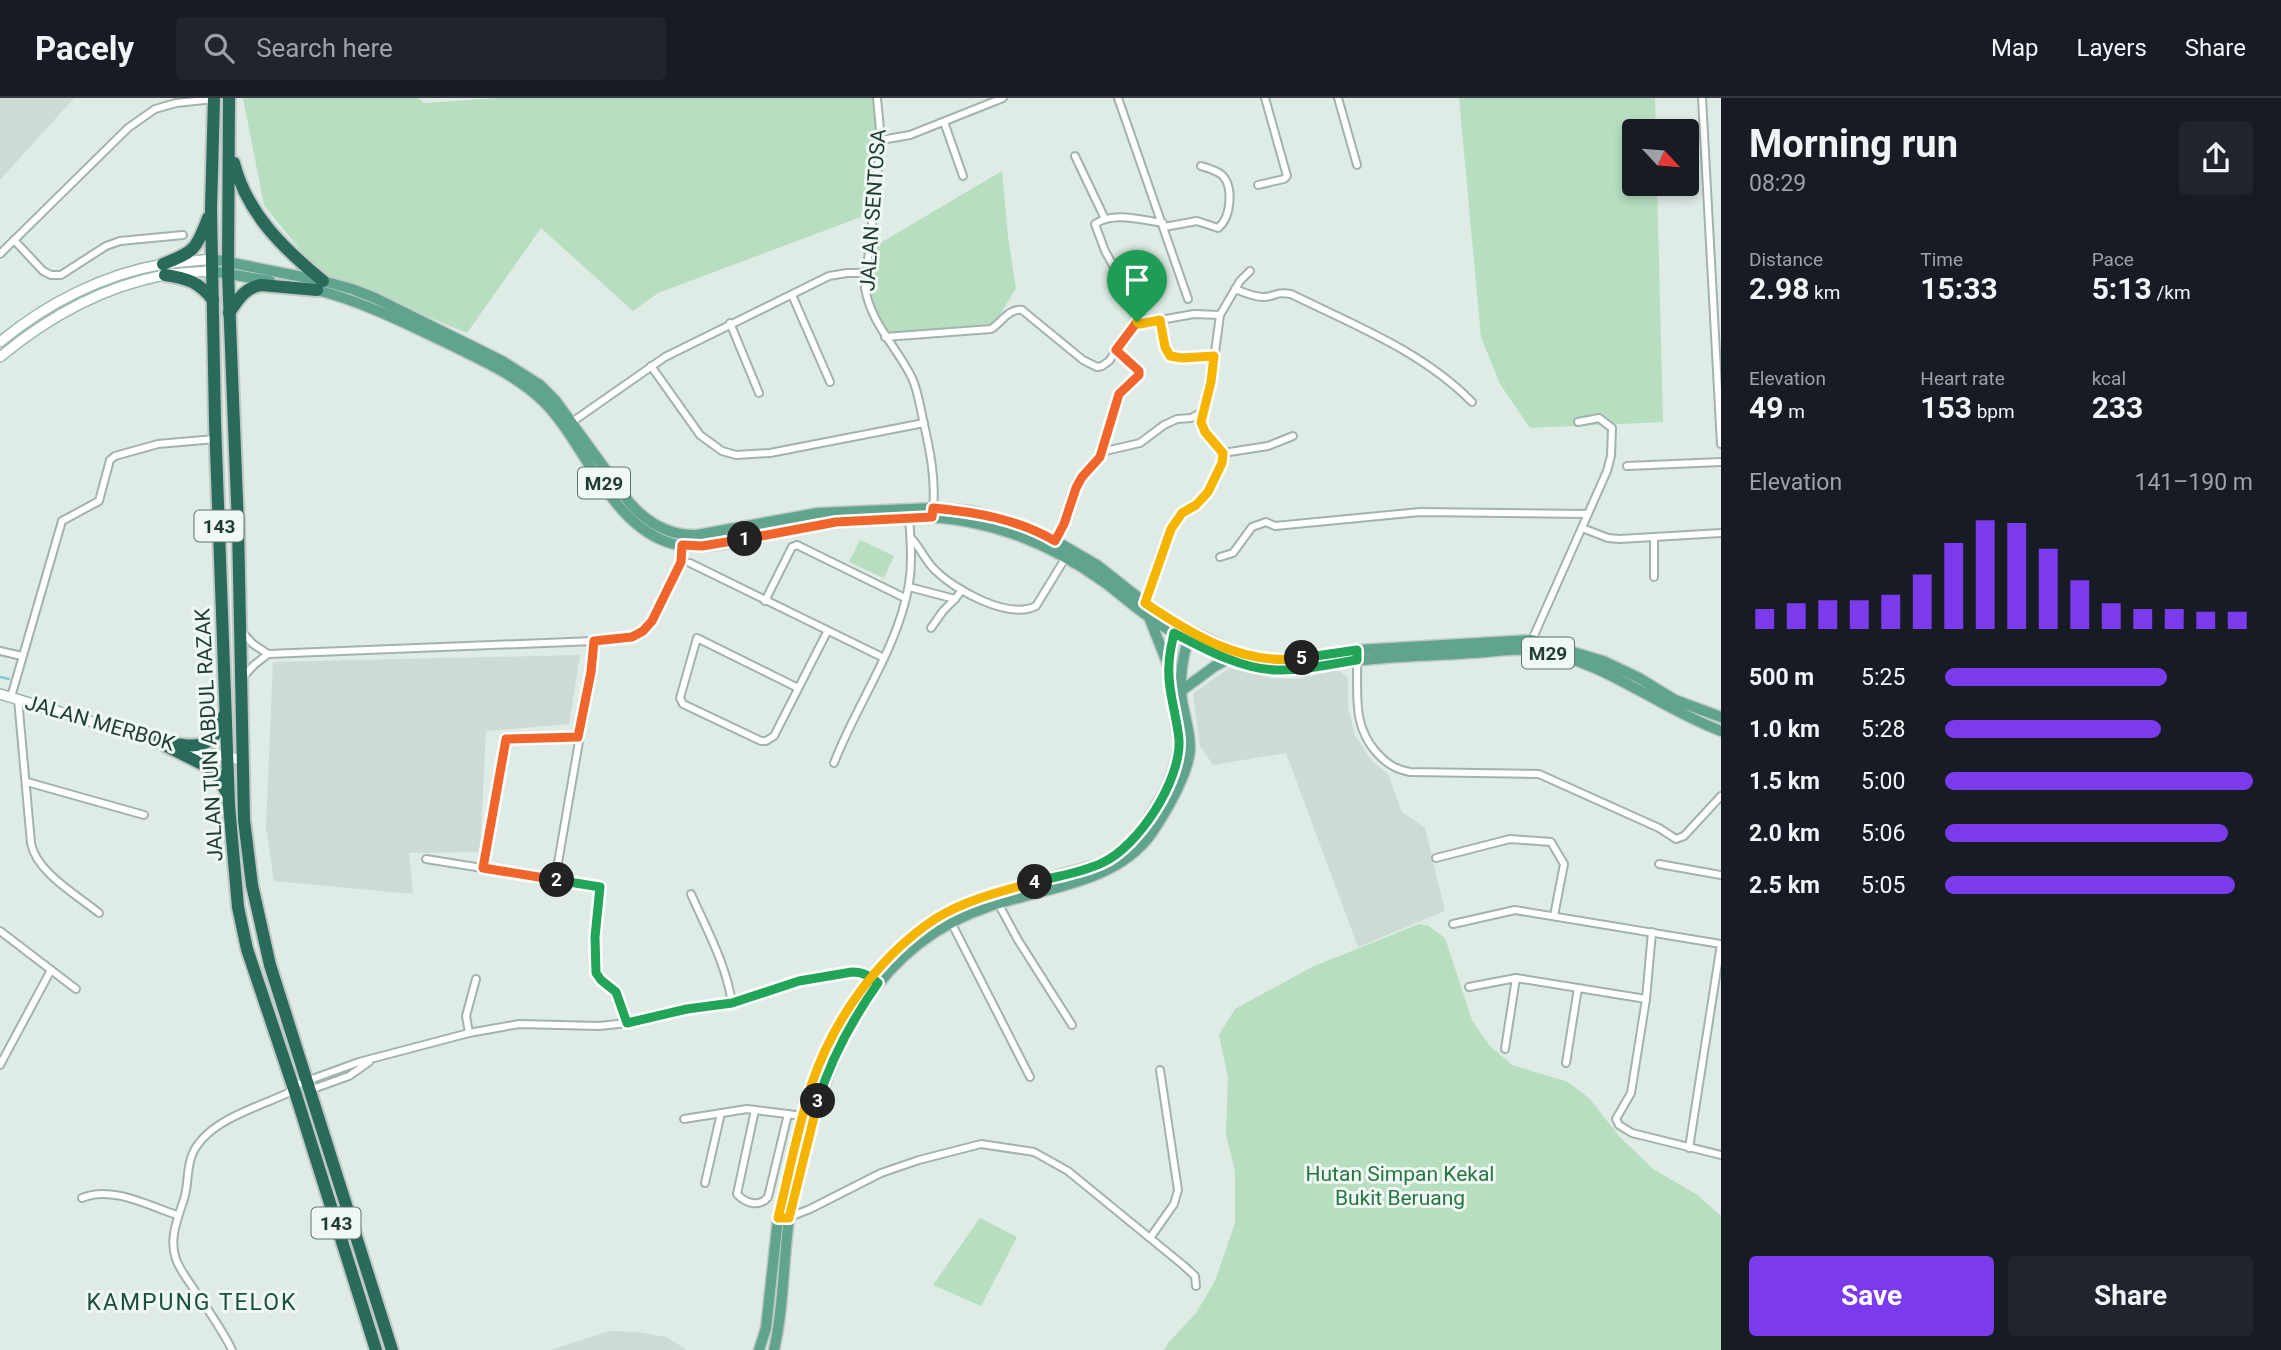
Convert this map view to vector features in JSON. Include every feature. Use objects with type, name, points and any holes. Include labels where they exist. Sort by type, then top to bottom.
[{"type":"highway","name":"JALAN TUN ABDUL RAZAK","points":[[214,98],[211,209],[216,439],[229,797],[238,906],[247,949],[392,1350]]},
{"type":"highway","name":"JALAN TUN ABDUL RAZAK","points":[[229,98],[228,267],[242,678],[244,820],[261,931],[298,1089],[376,1350]]},
{"type":"highway","points":[[230,145],[239,183],[253,208],[272,234],[320,285]]},
{"type":"highway","points":[[164,269],[192,251],[202,234],[211,209]]},
{"type":"highway","points":[[164,269],[195,282],[213,300]]},
{"type":"highway","points":[[229,313],[240,297],[253,286],[320,285]]},
{"type":"highway","points":[[156,741],[198,746],[206,744],[214,738],[219,729],[226,697]]},
{"type":"highway","points":[[156,741],[210,768],[216,773],[229,797]]},
{"type":"main road","points":[[0,342],[53,305],[107,279],[164,269],[212,265],[228,267]]},
{"type":"main road","name":"M29","points":[[228,267],[375,298],[502,361],[540,386],[555,400],[634,509],[656,526],[670,532],[684,536],[697,535],[818,513],[971,511],[1008,521],[1055,541],[1097,565],[1176,629]]},
{"type":"main road","points":[[0,357],[19,341],[85,300],[164,269]]},
{"type":"main road","name":"M29","points":[[320,285],[376,309],[520,382],[544,401],[561,421],[619,506],[632,520],[661,540],[702,546],[836,522],[909,513]]},
{"type":"main road","name":"M29","points":[[933,512],[1007,531],[1066,557],[1149,617],[1230,659],[1254,667],[1282,670],[1357,655],[1531,650],[1562,656],[1598,668],[1671,708],[1721,731]]},
{"type":"main road","points":[[1149,617],[1169,665]]},
{"type":"main road","points":[[759,1350],[766,1328],[778,1218],[803,1116],[821,1059],[850,1006],[911,938],[937,918],[965,904],[1005,890],[1103,863],[1124,849],[1142,830],[1167,787],[1179,743],[1169,665],[1176,629]]},
{"type":"main road","points":[[774,1350],[779,1329],[789,1218],[811,1124],[831,1063],[875,980],[951,922],[998,903],[1085,880],[1111,870],[1133,855],[1162,818],[1176,791],[1190,752],[1181,691],[1182,671],[1190,636]]},
{"type":"main road","name":"M29","points":[[1190,636],[1272,661],[1532,640],[1603,660],[1675,700],[1721,717]]},
{"type":"main road","points":[[1181,691],[1209,670],[1230,659]]},
{"type":"main road","name":"JALAN MERBOK","points":[[0,694],[156,741],[243,760]]},
{"type":"main road","points":[[765,1350],[769,1329],[768,1307]]},
{"type":"street","points":[[0,254],[128,128],[155,108],[214,98]]},
{"type":"street","name":"JALAN SENTOSA","points":[[877,98],[881,140],[865,273],[867,300],[885,337],[913,379],[933,467],[933,512]]},
{"type":"street","points":[[881,140],[910,135],[1003,98]]},
{"type":"street","points":[[1118,98],[1188,299]]},
{"type":"street","points":[[1258,185],[1287,176],[1265,98]]},
{"type":"street","points":[[1338,98],[1357,164]]},
{"type":"street","points":[[1702,98],[1721,444]]},
{"type":"street","points":[[944,122],[963,176]]},
{"type":"street","points":[[1075,156],[1105,219]]},
{"type":"street","points":[[1137,322],[1130,296],[1095,229],[1095,224],[1105,219],[1139,219],[1163,225],[1191,222],[1218,228],[1223,224],[1229,207],[1228,186],[1218,172],[1201,166]]},
{"type":"street","points":[[14,240],[43,271],[51,275],[61,275],[113,243],[183,235]]},
{"type":"street","points":[[1145,603],[1171,529],[1182,513],[1196,505],[1208,492],[1222,463],[1223,453],[1205,432],[1201,422],[1211,382],[1220,315],[1235,289],[1250,271]]},
{"type":"street","points":[[572,422],[651,366],[730,323],[838,274],[865,273]]},
{"type":"street","points":[[1235,289],[1259,297],[1279,292],[1291,294],[1398,346],[1427,364],[1472,402]]},
{"type":"street","points":[[792,295],[830,382]]},
{"type":"street","points":[[885,337],[991,329],[1015,309],[1023,310],[1091,366],[1102,366],[1109,361],[1137,322]]},
{"type":"street","points":[[1137,322],[1140,324],[1194,314],[1220,315]]},
{"type":"street","points":[[1160,320],[1165,347],[1170,356],[1214,356]]},
{"type":"street","points":[[730,323],[760,393]]},
{"type":"street","points":[[1055,541],[1064,524],[1076,488],[1101,452],[1119,394],[1139,375],[1139,371],[1116,350]]},
{"type":"street","points":[[651,366],[700,435],[722,451],[736,455],[770,453],[924,423]]},
{"type":"street","points":[[1101,452],[1140,443],[1164,425],[1203,412]]},
{"type":"street","points":[[1532,640],[1607,471],[1612,449],[1612,428],[1599,418],[1578,422]]},
{"type":"street","points":[[1223,453],[1268,446],[1293,436]]},
{"type":"street","points":[[99,913],[43,868],[34,857],[15,698],[22,656],[62,521],[99,501],[110,460],[115,456],[158,444],[216,439]]},
{"type":"street","points":[[1626,466],[1721,462]]},
{"type":"street","points":[[1220,557],[1233,553],[1252,527],[1265,522],[1275,526],[1420,512],[1588,514]]},
{"type":"street","points":[[834,763],[845,734],[899,626],[912,562],[909,513]]},
{"type":"street","points":[[1582,528],[1608,538],[1721,533]]},
{"type":"street","points":[[1654,537],[1654,577]]},
{"type":"street","points":[[912,539],[933,568],[962,590],[1005,608],[1036,606],[1066,557]]},
{"type":"street","points":[[242,678],[254,664],[268,654],[594,641],[632,637],[643,631],[652,621],[681,562],[682,545]]},
{"type":"street","points":[[765,601],[792,547],[797,545],[905,598]]},
{"type":"street","points":[[690,563],[884,658]]},
{"type":"street","points":[[909,587],[955,599]]},
{"type":"street","points":[[931,628],[962,590]]},
{"type":"street","points":[[240,630],[253,644],[268,654]]},
{"type":"street","points":[[798,688],[697,638],[680,694],[683,704],[766,741],[774,736],[827,632]]},
{"type":"street","points":[[555,880],[594,641]]},
{"type":"street","points":[[0,651],[22,656]]},
{"type":"street","points":[[1357,655],[1360,728],[1370,745],[1394,768],[1410,772],[1539,774],[1624,812],[1676,839],[1684,836],[1721,796]]},
{"type":"street","points":[[483,868],[506,739],[578,737]]},
{"type":"street","points":[[27,782],[144,815]]},
{"type":"street","points":[[1436,858],[1510,839],[1551,842],[1564,863],[1555,916]]},
{"type":"street","points":[[426,859],[600,887],[595,937],[596,973],[616,992],[627,1023]]},
{"type":"street","points":[[1659,864],[1721,875]]},
{"type":"street","points":[[691,894],[723,966],[732,1003]]},
{"type":"street","points":[[998,903],[1017,940],[1072,1025]]},
{"type":"street","points":[[1453,925],[1515,910],[1721,944],[1689,1148]]},
{"type":"street","points":[[951,922],[1030,1077]]},
{"type":"street","points":[[0,931],[76,989]]},
{"type":"street","points":[[1652,932],[1646,999],[1631,1093],[1616,1119],[1619,1125],[1632,1133],[1721,1155]]},
{"type":"street","points":[[0,1065],[51,970]]},
{"type":"street","points":[[232,1350],[175,1256],[177,1215],[184,1201],[191,1157],[212,1128],[373,1058],[469,1033],[519,1024],[599,1026],[627,1023],[687,1009],[732,1003],[799,981],[852,972],[859,972],[875,980]]},
{"type":"street","points":[[1469,987],[1516,978],[1646,999]]},
{"type":"street","points":[[1505,1049],[1516,978]]},
{"type":"street","points":[[469,1033],[466,1016],[476,979]]},
{"type":"street","points":[[1566,1063],[1578,988]]},
{"type":"street","points":[[298,1089],[349,1076],[373,1058]]},
{"type":"street","points":[[1150,1238],[1174,1204],[1178,1190],[1160,1070]]},
{"type":"street","points":[[684,1119],[747,1109],[803,1116]]},
{"type":"street","points":[[755,1110],[737,1194],[759,1204],[768,1198],[788,1114]]},
{"type":"street","points":[[705,1183],[721,1113]]},
{"type":"street","points":[[778,1218],[789,1218],[881,1173],[981,1144],[1034,1152],[1068,1171],[1150,1238],[1195,1276],[1196,1286]]},
{"type":"street","points":[[82,1198],[92,1193],[115,1195],[177,1215]]},
{"type":"shaded area","points":[[0,98],[74,98],[0,180]]},
{"type":"shaded area","points":[[580,655],[569,724],[486,731],[480,852],[409,853],[413,894],[274,881],[266,827],[273,662]]},
{"type":"shaded area","points":[[1229,668],[1271,678],[1297,679],[1338,670],[1348,678],[1348,708],[1355,735],[1371,760],[1388,774],[1402,812],[1425,828],[1445,911],[1358,947],[1286,753],[1213,765],[1200,746],[1193,694]]},
{"type":"shaded area","points":[[609,1331],[666,1337],[687,1350],[551,1350]]},
{"type":"green space","points":[[243,98],[419,98],[424,103],[496,98],[873,98],[877,125],[861,217],[658,293],[633,311],[541,228],[467,333],[323,273],[301,251],[264,205]]},
{"type":"green space","points":[[1459,98],[1655,98],[1656,119],[1622,119],[1622,196],[1657,196],[1663,422],[1530,428],[1500,384],[1481,337]]},
{"type":"green space","points":[[1002,171],[1016,288],[998,318],[991,324],[889,333],[873,311],[870,289],[877,245]]},
{"type":"green space","points":[[860,540],[894,556],[884,578],[849,562]]},
{"type":"green space","name":"Hutan Simpan Kekal Bukit Beruang","points":[[1419,924],[1429,926],[1445,938],[1472,1020],[1489,1045],[1512,1065],[1568,1082],[1589,1098],[1619,1136],[1653,1169],[1696,1194],[1721,1216],[1721,1350],[1164,1350],[1196,1313],[1215,1281],[1235,1223],[1235,1171],[1226,1135],[1228,1077],[1219,1035],[1235,1009],[1312,967]]},
{"type":"green space","points":[[980,1218],[1017,1237],[981,1306],[933,1285]]},
{"type":"waterway","points":[[0,677],[9,679]]},
{"type":"district","name":"KAMPUNG TELOK","points":[[192,1302]]},
{"type":"route","points":[[1137,322],[1116,350],[1139,371],[1139,375],[1119,394],[1100,457],[1076,488],[1064,524],[1055,541],[1008,521],[971,511],[933,508],[932,517],[836,522],[702,546],[682,545],[681,562],[652,621],[643,631],[632,637],[594,641],[591,672],[578,737],[506,739],[483,868],[600,887],[594,958],[596,973],[616,992],[627,1023],[687,1009],[732,1003],[770,989],[830,975],[859,972],[866,974],[871,977],[878,983],[851,1024],[831,1063],[811,1124],[789,1218],[778,1218],[803,1116],[821,1059],[850,1006],[871,977],[911,938],[937,918],[965,904],[1005,890],[1103,863],[1124,849],[1142,830],[1167,787],[1179,743],[1169,665],[1174,633],[1230,659],[1273,670],[1357,660],[1357,650],[1288,660],[1255,658],[1191,632],[1145,603],[1171,529],[1182,513],[1196,505],[1208,492],[1215,480],[1223,453],[1205,432],[1201,422],[1214,356],[1170,356],[1165,347],[1160,320],[1140,324],[1137,322]]}]
